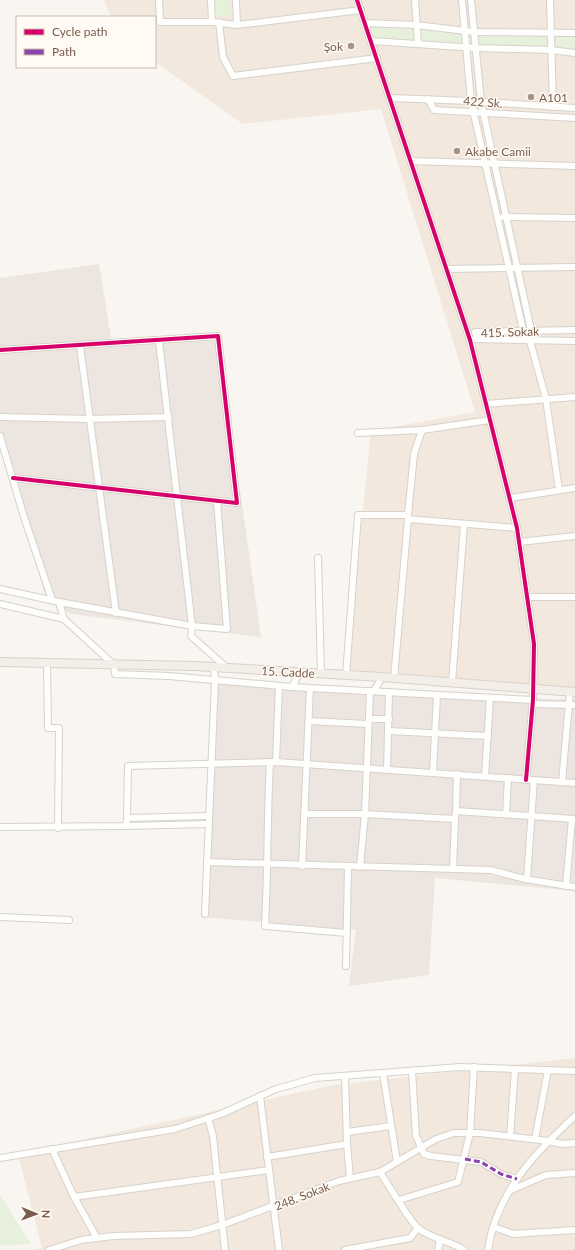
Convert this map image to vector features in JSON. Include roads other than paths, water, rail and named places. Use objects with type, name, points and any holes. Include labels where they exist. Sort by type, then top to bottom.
[{"type":"main road","name":"15. Cadde","points":[[0,662],[227,668],[382,677],[572,692]]},
{"type":"street","points":[[159,0],[160,22],[215,22],[237,25],[361,10]]},
{"type":"street","points":[[211,0],[223,57],[234,76],[377,58]]},
{"type":"street","points":[[236,0],[237,25]]},
{"type":"street","points":[[357,0],[372,41],[470,340],[517,528],[534,644],[532,689],[533,702],[526,780]]},
{"type":"street","points":[[415,0],[418,43]]},
{"type":"street","points":[[462,0],[472,101],[523,330],[530,341],[546,399],[559,490]]},
{"type":"street","points":[[471,0],[481,102],[531,330],[530,341]]},
{"type":"street","points":[[550,0],[553,107]]},
{"type":"street","points":[[365,23],[416,25],[474,32],[575,33]]},
{"type":"street","points":[[372,41],[476,48],[551,50],[575,53]]},
{"type":"street","name":"422 Sk.","points":[[390,98],[472,101],[575,108]]},
{"type":"street","name":"422 Sk.","points":[[428,99],[434,110],[474,111],[575,118]]},
{"type":"street","points":[[411,161],[575,166]]},
{"type":"street","points":[[498,217],[575,218]]},
{"type":"street","points":[[447,269],[575,267]]},
{"type":"street","name":"415. Sokak","points":[[575,330],[476,332],[479,339],[530,341],[575,340]]},
{"type":"street","points":[[0,350],[159,341],[218,336],[237,503],[178,498],[13,478]]},
{"type":"street","points":[[470,340],[479,339]]},
{"type":"street","points":[[159,341],[192,626],[191,636],[227,668]]},
{"type":"street","points":[[80,346],[116,613]]},
{"type":"street","points":[[486,404],[575,397]]},
{"type":"street","points":[[0,417],[90,419],[169,417]]},
{"type":"street","points":[[358,433],[422,430],[490,420]]},
{"type":"street","points":[[394,678],[414,454],[422,430]]},
{"type":"street","points":[[0,436],[24,517],[52,600]]},
{"type":"street","points":[[510,498],[575,488]]},
{"type":"street","points":[[0,589],[116,613],[192,626],[227,629],[217,501]]},
{"type":"street","points":[[346,675],[358,515],[408,517],[464,524],[517,528]]},
{"type":"street","points":[[452,683],[464,524]]},
{"type":"street","points":[[519,542],[575,536]]},
{"type":"street","points":[[318,558],[321,674]]},
{"type":"street","points":[[527,597],[575,597]]},
{"type":"street","points":[[59,602],[64,619]]},
{"type":"street","points":[[0,604],[64,619],[114,665],[115,674],[169,676],[292,687],[490,698],[575,705]]},
{"type":"street","points":[[48,663],[48,728],[59,728],[58,828]]},
{"type":"street","points":[[205,914],[208,816],[212,764],[215,681],[214,668]]},
{"type":"street","points":[[292,687],[300,672]]},
{"type":"street","points":[[360,867],[365,814],[368,722],[372,691],[382,677]]},
{"type":"street","points":[[279,686],[273,763],[267,814],[269,865],[266,926],[347,933]]},
{"type":"street","points":[[302,866],[310,688]]},
{"type":"street","points":[[387,770],[389,692]]},
{"type":"street","points":[[562,782],[568,705],[572,692]]},
{"type":"street","points":[[433,773],[437,695]]},
{"type":"street","points":[[485,776],[490,698]]},
{"type":"street","points":[[308,721],[368,722],[389,719]]},
{"type":"street","points":[[389,731],[488,736]]},
{"type":"street","points":[[126,826],[128,766],[273,763],[307,764],[575,783]]},
{"type":"street","points":[[453,869],[457,774]]},
{"type":"street","points":[[506,814],[508,778]]},
{"type":"street","points":[[527,879],[534,780]]},
{"type":"street","points":[[456,811],[574,819],[566,886]]},
{"type":"street","points":[[304,814],[365,814],[455,819]]},
{"type":"street","points":[[127,818],[208,816]]},
{"type":"street","points":[[0,827],[58,828],[208,824]]},
{"type":"street","points":[[207,862],[302,866],[491,870],[527,879],[575,887]]},
{"type":"street","points":[[346,966],[348,867]]},
{"type":"street","points":[[0,917],[69,920]]},
{"type":"street","points":[[0,1158],[175,1129],[208,1118],[276,1088],[315,1078],[460,1067],[575,1071]]},
{"type":"street","points":[[398,1200],[458,1182],[465,1159],[470,1133],[474,1067]]},
{"type":"street","points":[[510,1136],[515,1069]]},
{"type":"street","points":[[536,1139],[548,1070]]},
{"type":"street","points":[[412,1071],[416,1136],[420,1148],[424,1154],[481,1162],[501,1174],[517,1179]]},
{"type":"street","points":[[383,1073],[397,1162]]},
{"type":"street","points":[[345,1076],[347,1144],[350,1178]]},
{"type":"street","points":[[260,1096],[278,1250]]},
{"type":"street","points":[[488,1250],[500,1208],[517,1179],[531,1158],[575,1116]]},
{"type":"street","points":[[208,1118],[213,1136],[225,1250]]},
{"type":"street","points":[[347,1132],[392,1126]]},
{"type":"street","name":"248. Sokak","points":[[49,1250],[81,1240],[113,1236],[191,1234],[222,1225],[350,1178],[380,1172],[436,1139],[454,1133],[510,1136],[563,1144],[575,1143]]},
{"type":"street","points":[[267,1157],[347,1144]]},
{"type":"street","points":[[52,1149],[74,1197],[97,1238]]},
{"type":"street","points":[[74,1197],[269,1170]]},
{"type":"street","points":[[380,1172],[418,1228],[440,1240],[457,1245],[464,1250]]},
{"type":"street","points":[[509,1192],[546,1176],[575,1173]]},
{"type":"street","points":[[494,1227],[513,1234],[575,1230]]},
{"type":"street","points":[[345,1250],[410,1238],[418,1228]]},
{"type":"street","points":[[438,1250],[440,1240]]},
{"type":"place","name":"Şok","points":[[351,46]]},
{"type":"place","name":"A101","points":[[531,97]]},
{"type":"place","name":"Akabe Camii","points":[[457,151]]}]
